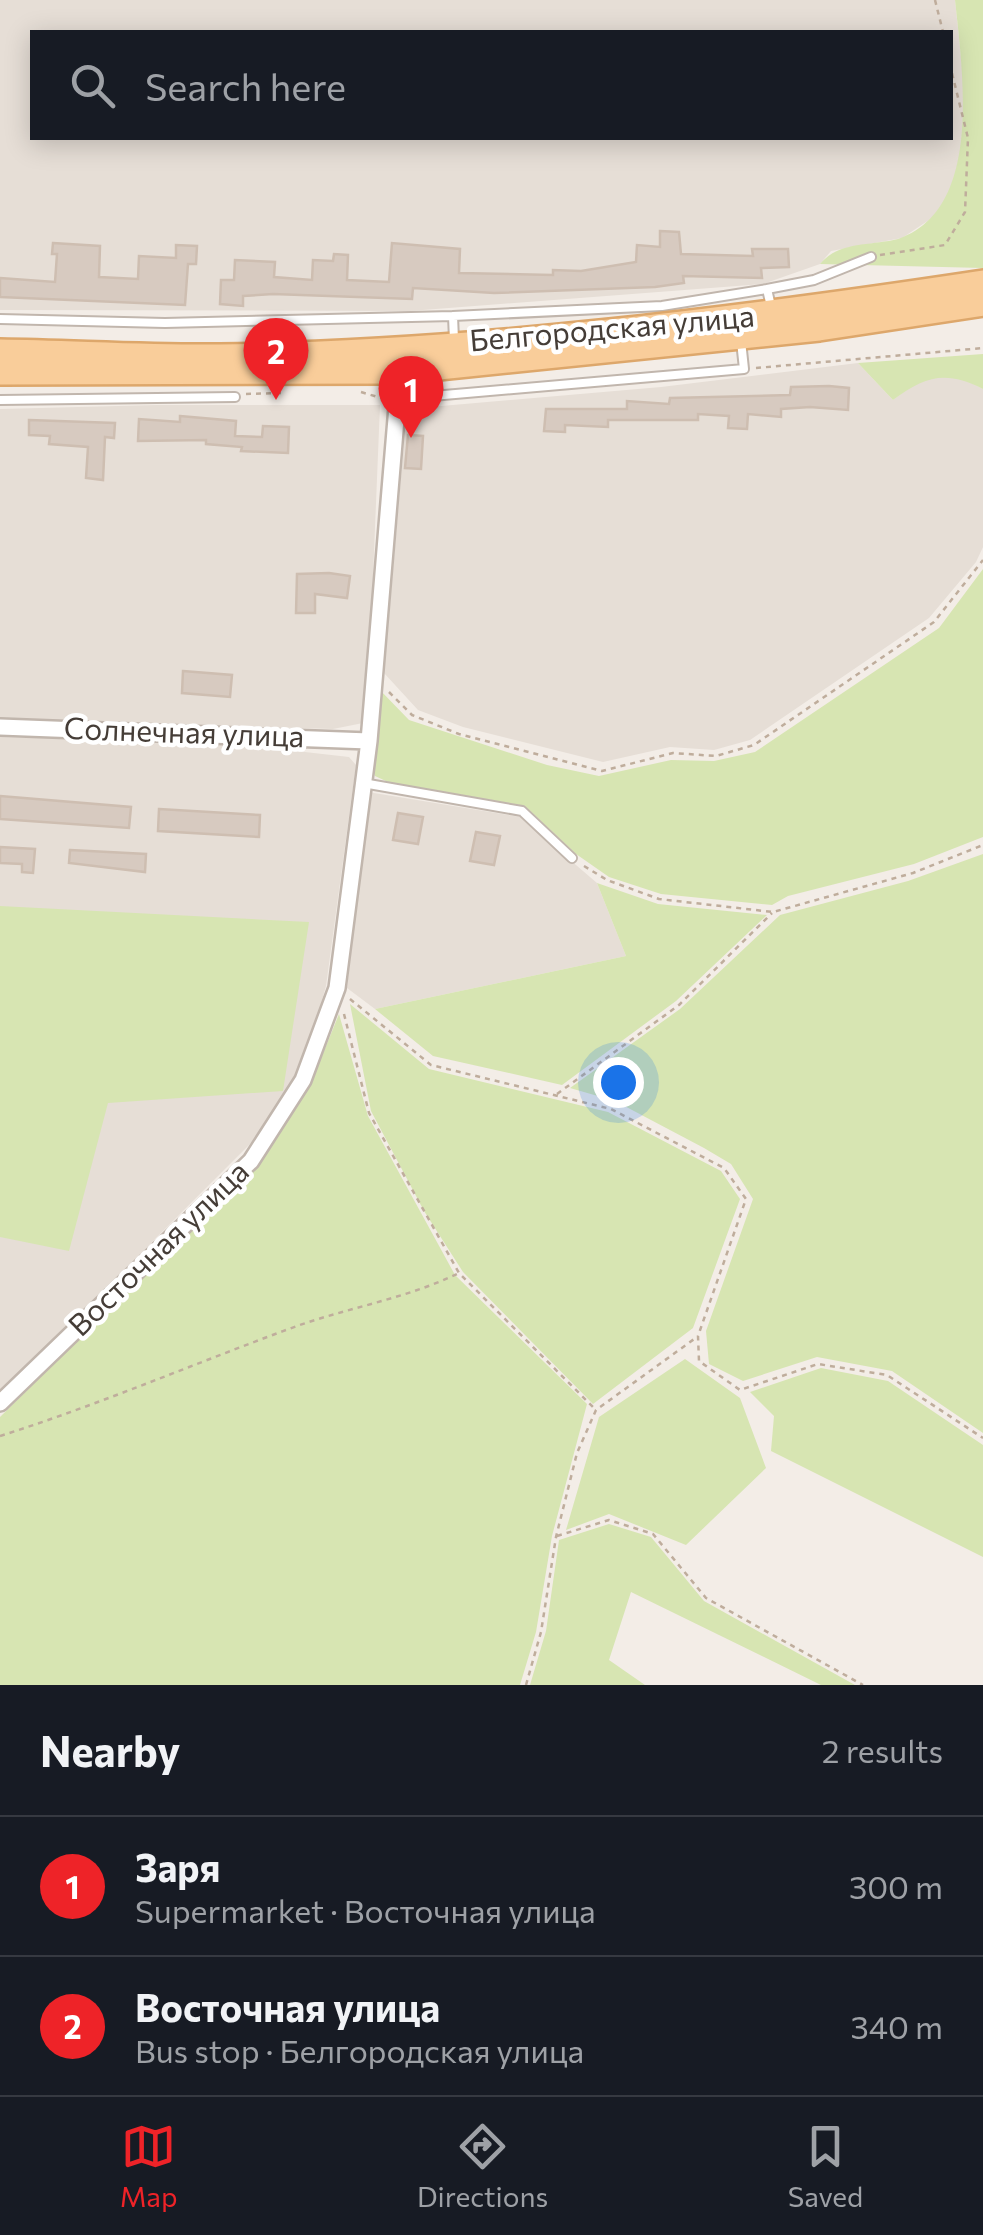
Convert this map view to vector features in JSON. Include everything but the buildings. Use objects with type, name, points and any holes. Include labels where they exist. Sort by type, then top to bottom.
[{"type":"main road","name":"Белгородская улица","points":[[0,352],[399,360],[454,344],[770,302],[983,283]]},
{"type":"main road","name":"Белгородская улица","points":[[0,372],[399,360],[740,336],[983,303]]},
{"type":"street","name":"Восточная улица","points":[[0,1404],[251,1161],[304,1080],[337,988],[369,741],[399,360]]},
{"type":"street","name":"Солнечная улица","points":[[0,728],[369,741]]},
{"type":"lane","points":[[0,318],[165,322],[453,316],[770,302],[871,257]]},
{"type":"lane","points":[[453,316],[454,344]]},
{"type":"lane","points":[[398,399],[744,368],[740,336]]},
{"type":"lane","points":[[0,400],[235,397]]},
{"type":"lane","points":[[363,782],[522,811],[572,858]]},
{"type":"path","points":[[936,0],[943,30]]},
{"type":"path","points":[[871,257],[945,245],[965,212],[968,138],[953,77]]},
{"type":"path","points":[[744,368],[983,348]]},
{"type":"path","points":[[359,391],[372,398],[398,399]]},
{"type":"path","points":[[235,397],[285,393]]},
{"type":"path","points":[[374,676],[412,715],[459,734],[551,760],[602,770],[673,754],[716,756],[754,745],[934,622],[983,560]]},
{"type":"path","points":[[572,858],[607,880],[660,899],[773,912],[913,873],[983,845]]},
{"type":"path","points":[[555,1096],[679,1005],[773,912]]},
{"type":"path","points":[[337,988],[431,1066],[611,1109],[724,1168],[746,1199],[698,1336],[699,1361],[740,1390],[818,1364],[887,1375],[983,1438]]},
{"type":"path","points":[[337,988],[369,1113],[459,1273],[596,1410]]},
{"type":"path","points":[[0,1436],[75,1412],[300,1325],[437,1284],[459,1273]]},
{"type":"path","points":[[526,1685],[541,1632],[556,1537],[577,1454],[596,1410],[698,1336]]},
{"type":"path","points":[[556,1537],[608,1520],[653,1534],[706,1598],[863,1685]]},
{"type":"shaded area","points":[[0,0],[955,0],[970,142],[961,185],[941,212],[902,238],[831,251],[820,264],[763,284],[410,311],[0,310]]},
{"type":"shaded area","points":[[858,363],[893,400],[923,377],[958,376],[983,389],[983,547],[976,562],[929,618],[750,740],[714,750],[670,747],[603,762],[463,727],[418,710],[384,673],[407,409],[661,387]]},
{"type":"shaded area","points":[[380,405],[369,675],[363,723],[333,729],[0,719],[0,409]]},
{"type":"shaded area","points":[[0,737],[215,742],[349,757],[356,765],[326,986],[300,1077],[257,1137],[0,1394]]},
{"type":"shaded area","points":[[368,792],[520,817],[597,883],[626,956],[375,1009],[347,988]]},
{"type":"green space","points":[[955,0],[983,0],[983,268],[820,264],[836,251],[898,239],[925,224],[944,200],[955,171],[963,101]]},
{"type":"green space","points":[[983,354],[983,389],[958,379],[936,378],[915,385],[893,400],[858,363]]},
{"type":"green space","points":[[983,569],[983,837],[914,864],[788,896],[772,905],[661,894],[609,877],[576,854],[525,806],[388,782],[375,776],[371,767],[379,689],[409,720],[547,765],[599,776],[671,760],[714,761],[755,752],[939,628]]},
{"type":"green space","points":[[983,854],[983,1433],[892,1371],[817,1357],[743,1381],[709,1364],[706,1331],[753,1199],[731,1164],[615,1101],[570,1088],[680,1009],[780,915],[908,881]]},
{"type":"green space","points":[[597,883],[658,904],[767,915],[676,1001],[562,1085],[433,1056],[375,1009],[626,956]]},
{"type":"green space","points":[[0,906],[309,922],[283,1091],[108,1103],[69,1251],[0,1237]]},
{"type":"green space","points":[[350,1004],[429,1069],[608,1112],[721,1171],[740,1199],[693,1328],[593,1404],[463,1272],[424,1211],[371,1111]]},
{"type":"green space","points":[[339,1014],[368,1116],[455,1275],[587,1404],[552,1536],[536,1632],[520,1685],[0,1685],[0,1417],[255,1166],[311,1083]]},
{"type":"green space","points":[[685,1359],[740,1398],[766,1468],[686,1545],[609,1514],[566,1530],[599,1417]]},
{"type":"green space","points":[[821,1368],[888,1381],[983,1445],[983,1557],[771,1451],[774,1416],[750,1392]]},
{"type":"green space","points":[[609,1524],[651,1537],[704,1601],[855,1685],[821,1685],[631,1592],[609,1660],[645,1685],[530,1685],[546,1631],[559,1540]]},
{"type":"place","name":"Восточная улица","points":[[276,400]]},
{"type":"place","name":"Заря","points":[[411,438]]}]
